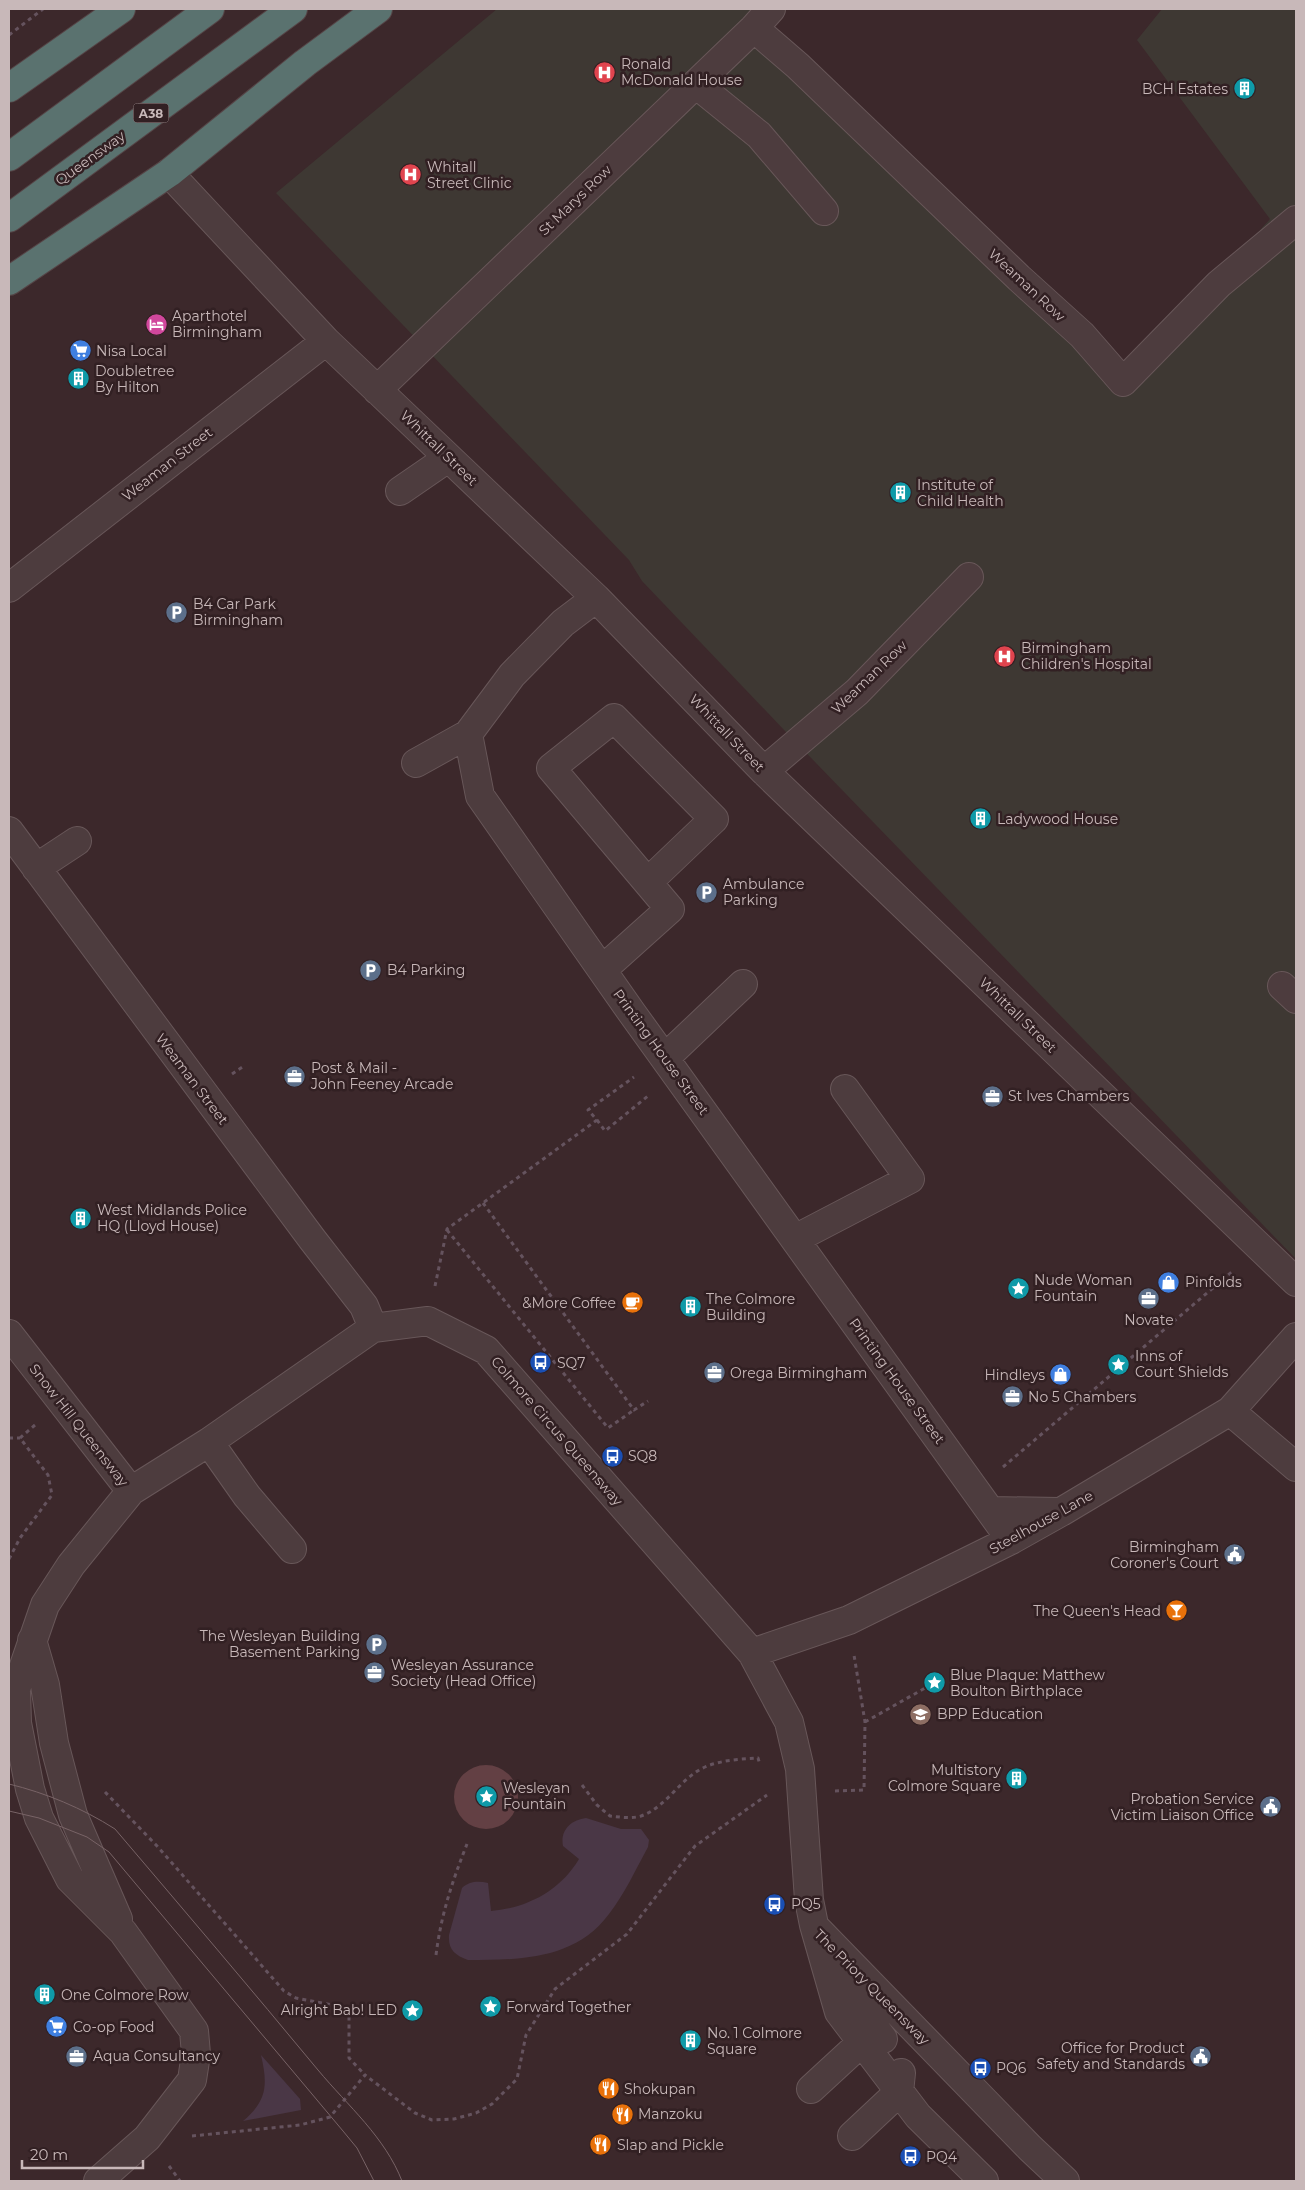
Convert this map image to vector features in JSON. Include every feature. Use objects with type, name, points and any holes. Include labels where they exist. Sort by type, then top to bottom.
[{"type":"highway","points":[[9,88],[121,9]]},
{"type":"highway","points":[[9,157],[210,9]]},
{"type":"highway","name":"Queensway","points":[[9,218],[293,9]]},
{"type":"highway","points":[[9,281],[169,173],[305,63],[378,9]]},
{"type":"street","name":"St Marys Row","points":[[377,390],[696,84],[762,18]]},
{"type":"street","name":"Weaman Row","points":[[762,18],[798,66],[1019,278],[1082,335],[1123,382],[1219,284],[1296,220]]},
{"type":"street","points":[[696,84],[759,135],[824,211]]},
{"type":"street","name":"Whittall Street","points":[[169,173],[326,341],[596,598],[764,771],[1296,1282]]},
{"type":"street","name":"Weaman Street","points":[[9,588],[326,341]]},
{"type":"street","points":[[400,491],[448,458]]},
{"type":"street","name":"Weaman Row","points":[[764,771],[857,692],[969,577]]},
{"type":"street","points":[[416,763],[468,734],[512,675],[563,623],[596,598]]},
{"type":"street","points":[[602,970],[670,909],[551,768],[614,718],[714,819],[648,882]]},
{"type":"street","name":"Printing House Street","points":[[468,734],[480,796],[602,970],[1011,1540]]},
{"type":"street","name":"Weaman Street","points":[[9,831],[364,1306],[373,1328]]},
{"type":"street","points":[[36,868],[76,841]]},
{"type":"street","points":[[665,1058],[743,984]]},
{"type":"street","points":[[795,1239],[910,1179],[845,1089]]},
{"type":"street","points":[[98,2181],[156,2128],[192,2080],[196,2054],[194,2031],[123,1932],[70,1879],[39,1818],[30,1789],[17,1723],[16,1688],[45,1605],[71,1565],[131,1491],[209,1442],[373,1328],[428,1321]]},
{"type":"street","name":"Colmore Circus Queensway","points":[[428,1321],[486,1350],[752,1653],[789,1722],[800,1769],[810,1900],[814,1925]]},
{"type":"street","name":"Snow Hill Queensway","points":[[9,1334],[131,1491]]},
{"type":"street","name":"Steelhouse Lane","points":[[752,1653],[849,1620],[1011,1540],[1061,1512],[1230,1411],[1296,1337]]},
{"type":"street","points":[[1230,1411],[1296,1468]]},
{"type":"street","points":[[209,1442],[248,1496],[292,1549]]},
{"type":"street","points":[[983,1501],[1061,1512]]},
{"type":"street","points":[[814,1925],[859,2006],[902,2064],[900,2092],[852,2136]]},
{"type":"street","name":"The Priory Queensway","points":[[814,1925],[839,2012],[918,2116],[984,2181]]},
{"type":"street","name":"The Priory Queensway","points":[[814,1925],[1023,2141],[1065,2181]]},
{"type":"street","points":[[811,2089],[862,2042],[859,2006]]},
{"type":"path","points":[[9,35],[43,9]]},
{"type":"path","points":[[632,1078],[588,1110],[605,1130],[648,1096]]},
{"type":"path","points":[[428,1321],[446,1229],[597,1120]]},
{"type":"path","points":[[483,1203],[634,1410]]},
{"type":"path","points":[[446,1229],[608,1428],[648,1401]]},
{"type":"path","points":[[983,1501],[1260,1248]]},
{"type":"path","points":[[9,1438],[20,1438],[61,1402]]},
{"type":"path","points":[[9,1559],[20,1538],[52,1495],[48,1475],[20,1438]]},
{"type":"path","points":[[849,1620],[865,1722],[864,1790]]},
{"type":"path","points":[[865,1722],[934,1683]]},
{"type":"path","points":[[582,1785],[597,1805],[610,1816],[640,1816],[655,1809],[686,1778],[705,1766],[728,1761],[758,1758],[760,1765]]},
{"type":"path","points":[[104,1791],[157,1846],[284,1991],[296,1998],[350,2008],[349,2058],[365,2075],[415,2113],[432,2120],[454,2119],[476,2113],[492,2104],[517,2079],[526,2035],[555,1989],[627,1934],[695,1846],[770,1793]]},
{"type":"path","points":[[436,1955],[449,1888],[467,1844]]},
{"type":"path","points":[[156,2128],[196,2137],[300,2126],[330,2117],[365,2075]]},
{"type":"shaded area","name":"Birmingham Children's Hospital","points":[[497,9],[767,9],[754,28],[1123,382],[1270,219],[1137,40],[1162,9],[1296,9],[1296,1259],[785,731],[642,581],[629,560],[276,193]]},
{"type":"shaded area","points":[[486,1765],[498,1768],[509,1774],[515,1785],[518,1797],[515,1809],[509,1820],[498,1826],[486,1829],[474,1826],[463,1820],[457,1809],[454,1797],[457,1785],[463,1774],[474,1768]]},
{"type":"shaded area","points":[[586,1818],[621,1829],[641,1829],[649,1840],[648,1847],[620,1899],[595,1929],[580,1941],[563,1949],[526,1958],[468,1960],[453,1951],[449,1935],[462,1888],[474,1882],[488,1883],[491,1911],[517,1906],[541,1896],[562,1880],[579,1859],[563,1846],[563,1835],[571,1824]]},
{"type":"shaded area","points":[[261,2055],[300,2099],[301,2110],[243,2121],[257,2106],[264,2092],[265,2075]]},
{"type":"tram line","points":[[9,1784],[64,1802],[90,1814],[115,1829],[318,2070],[365,2122],[386,2150],[402,2181]]},
{"type":"tram line","points":[[9,1811],[39,1818],[87,1837],[109,1852],[357,2148],[374,2181]]},
{"type":"place","name":"Ronald McDonald House","points":[[605,72]]},
{"type":"place","name":"BCH Estates","points":[[1244,89]]},
{"type":"place","name":"Whitall Street Clinic","points":[[411,175]]},
{"type":"place","name":"Aparthotel Birmingham","points":[[156,324]]},
{"type":"place","name":"Nisa Local","points":[[80,351]]},
{"type":"place","name":"Doubletree By Hilton","points":[[79,379]]},
{"type":"place","name":"Institute of Child Health","points":[[901,493]]},
{"type":"place","name":"B4 Car Park Birmingham","points":[[177,612]]},
{"type":"place","name":"Birmingham Children's Hospital","points":[[1005,656]]},
{"type":"place","name":"Ladywood House","points":[[981,819]]},
{"type":"place","name":"Ambulance Parking","points":[[707,892]]},
{"type":"place","name":"B4 Parking","points":[[371,970]]},
{"type":"place","name":"Post & Mail - John Feeney Arcade","points":[[295,1076]]},
{"type":"place","name":"St Ives Chambers","points":[[992,1096]]},
{"type":"place","name":"West Midlands Police HQ (Lloyd House)","points":[[81,1218]]},
{"type":"place","name":"Pinfolds","points":[[1169,1282]]},
{"type":"place","name":"Nude Woman Fountain","points":[[1018,1288]]},
{"type":"place","name":"Novate","points":[[1149,1298]]},
{"type":"place","name":"&More Coffee","points":[[632,1303]]},
{"type":"place","name":"The Colmore Building","points":[[690,1307]]},
{"type":"place","name":"SQ7","points":[[541,1363]]},
{"type":"place","name":"Inns of Court Shields","points":[[1119,1364]]},
{"type":"place","name":"Orega Birmingham","points":[[714,1373]]},
{"type":"place","name":"Hindleys","points":[[1061,1375]]},
{"type":"place","name":"No 5 Chambers","points":[[1012,1397]]},
{"type":"place","name":"SQ8","points":[[612,1456]]},
{"type":"place","name":"Birmingham Coroner's Court","points":[[1235,1555]]},
{"type":"place","name":"The Queen's Head","points":[[1177,1611]]},
{"type":"place","name":"The Wesleyan Building Basement Parking","points":[[376,1644]]},
{"type":"place","name":"Wesleyan Assurance Society (Head Office)","points":[[375,1673]]},
{"type":"place","name":"Blue Plaque: Matthew Boulton Birthplace","points":[[934,1683]]},
{"type":"place","name":"BPP Education","points":[[921,1714]]},
{"type":"place","name":"Multistory Colmore Square","points":[[1017,1778]]},
{"type":"place","name":"Wesleyan Fountain","points":[[487,1796]]},
{"type":"place","name":"Probation Service Victim Liaison Office","points":[[1270,1807]]},
{"type":"place","name":"PQ5","points":[[775,1904]]},
{"type":"place","name":"One Colmore Row","points":[[45,1995]]},
{"type":"place","name":"Forward Together","points":[[490,2007]]},
{"type":"place","name":"Alright Bab! LED","points":[[413,2010]]},
{"type":"place","name":"Co-op Food","points":[[57,2027]]},
{"type":"place","name":"No. 1 Colmore Square","points":[[691,2041]]},
{"type":"place","name":"Aqua Consultancy","points":[[77,2056]]},
{"type":"place","name":"Office for Product Safety and Standards","points":[[1201,2056]]},
{"type":"place","name":"PQ6","points":[[980,2068]]},
{"type":"place","name":"Shokupan","points":[[608,2089]]},
{"type":"place","name":"Manzoku","points":[[622,2114]]},
{"type":"place","name":"Slap and Pickle","points":[[601,2145]]},
{"type":"place","name":"PQ4","points":[[910,2157]]}]
